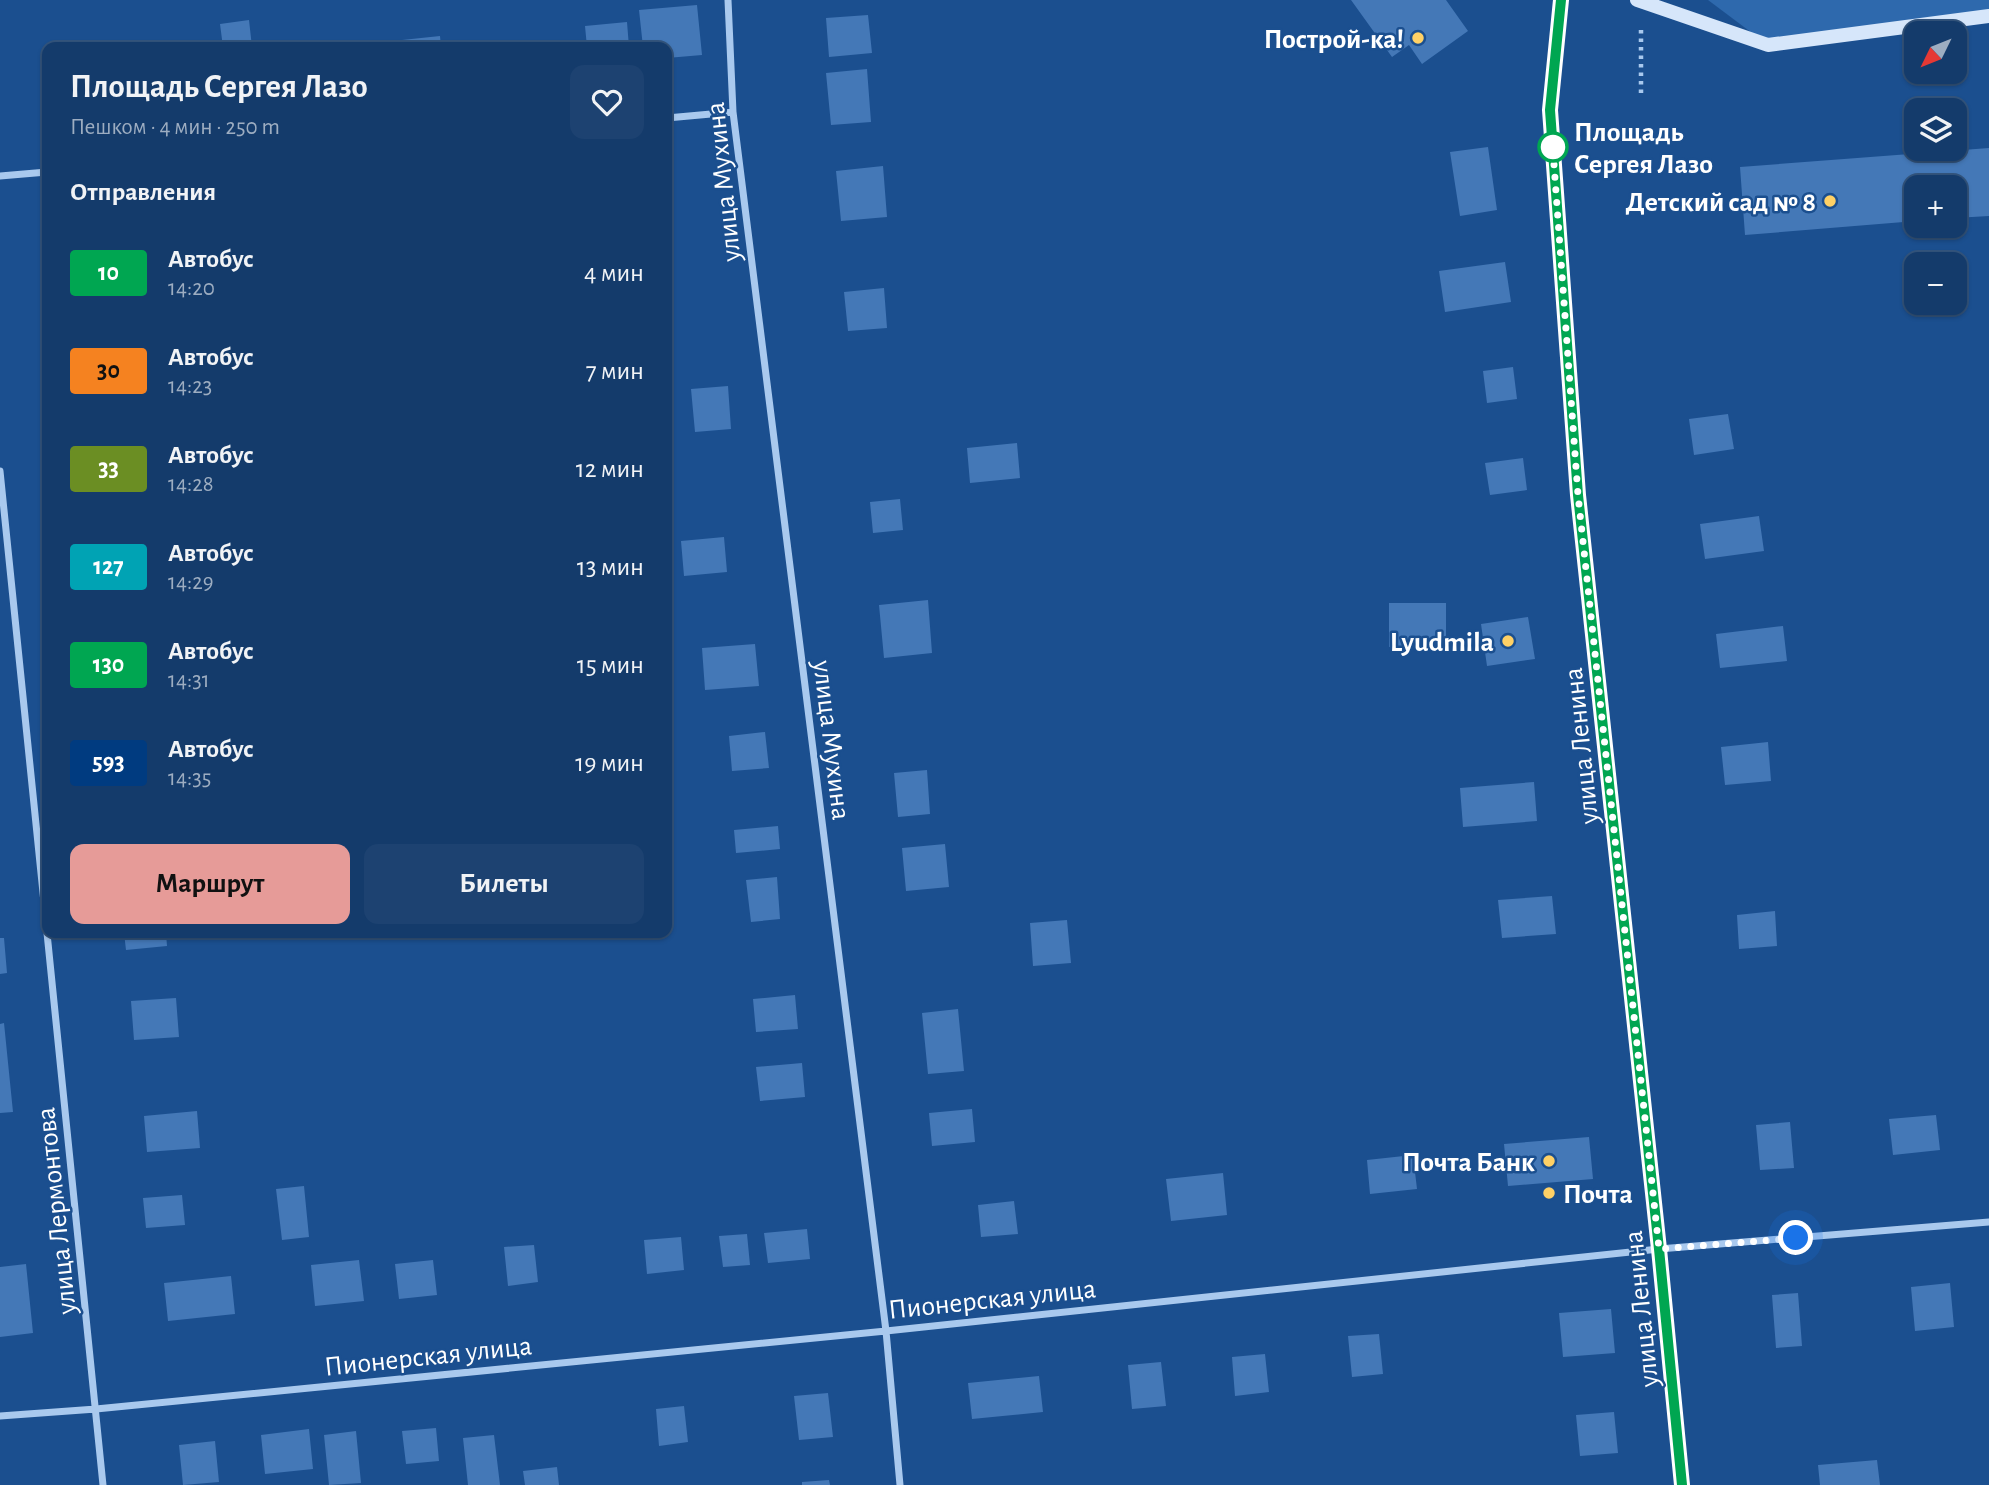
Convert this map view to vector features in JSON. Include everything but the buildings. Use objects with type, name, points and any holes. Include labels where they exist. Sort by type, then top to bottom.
[{"type":"main road","name":"улица Ленина","points":[[1561,0],[1550,110],[1578,495],[1682,1485]]},
{"type":"main road","points":[[1639,1],[1768,44],[1989,16]]},
{"type":"street","name":"улица Мухина","points":[[728,0],[733,112],[886,1331],[900,1485]]},
{"type":"street","points":[[672,118],[733,112]]},
{"type":"street","points":[[0,176],[42,172]]},
{"type":"street","name":"улица Лермонтова","points":[[0,471],[42,883]]},
{"type":"street","name":"улица Лермонтова","points":[[48,938],[103,1485]]},
{"type":"street","name":"Пионерская улица","points":[[0,1416],[96,1409],[886,1331],[1659,1249],[1989,1222]]},
{"type":"path","points":[[1639,1],[1641,93]]},
{"type":"shaded area","points":[[1708,0],[1989,0],[1989,16],[1951,21],[1904,21],[1904,27],[1768,45]]},
{"type":"bus line","name":"10","points":[[1561,0],[1550,110],[1578,495],[1682,1485]]},
{"type":"place","name":"Построй-ка!","points":[[1418,38]]},
{"type":"place","name":"Площадь Сергея Лазо","points":[[1553,147]]},
{"type":"place","name":"Детский сад № 8","points":[[1830,201]]},
{"type":"place","name":"Lyudmila","points":[[1508,641]]},
{"type":"place","name":"Почта Банк","points":[[1549,1161]]},
{"type":"place","name":"Почта","points":[[1549,1193]]},
{"type":"route","points":[[1553,147],[1552,137],[1578,495],[1659,1249],[1796,1238]]}]
